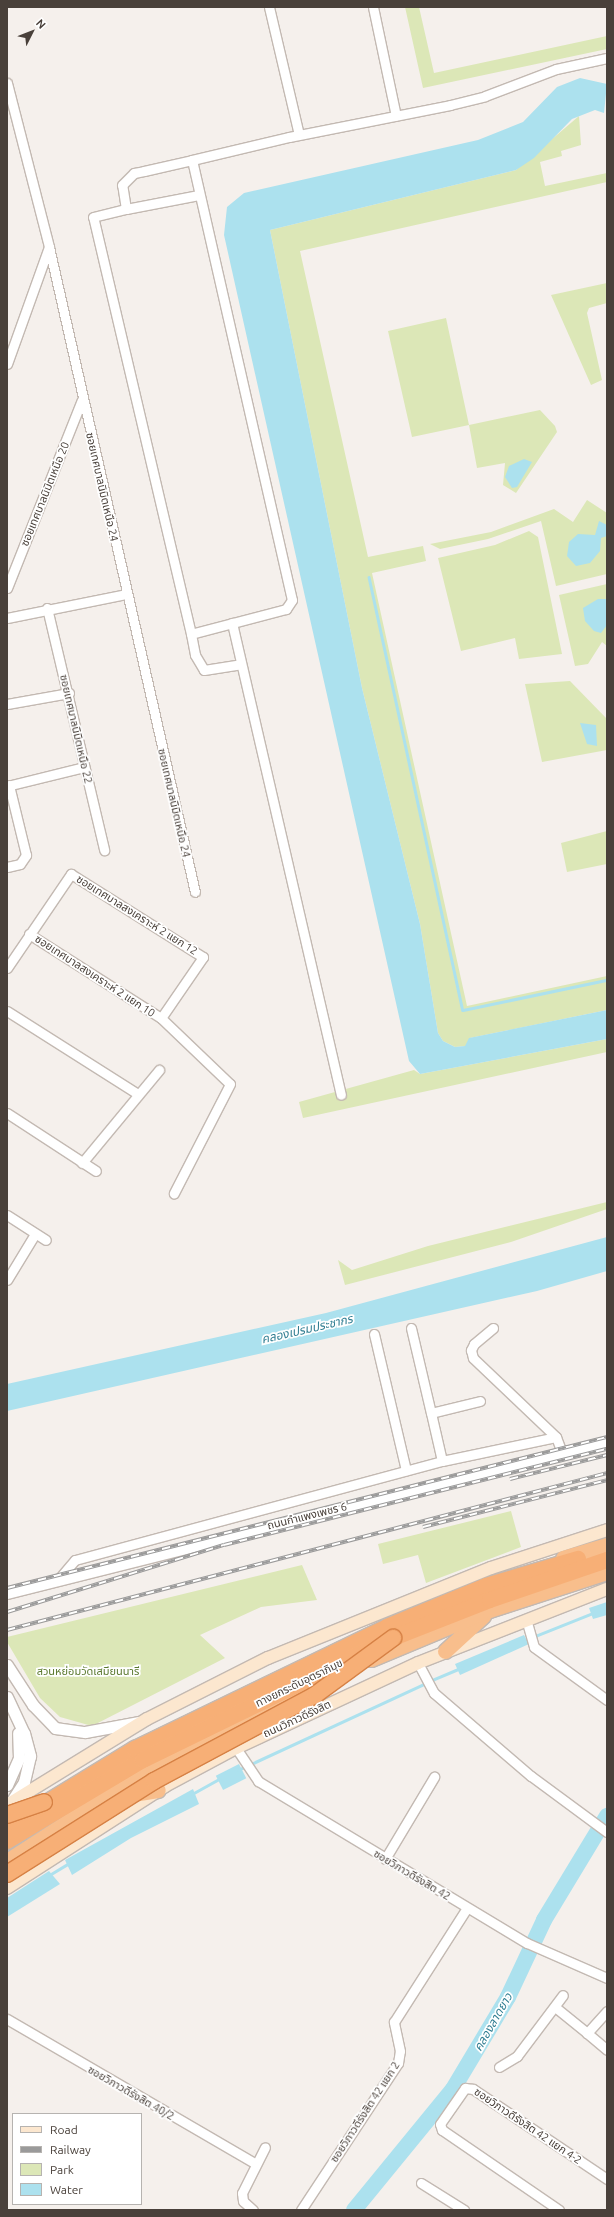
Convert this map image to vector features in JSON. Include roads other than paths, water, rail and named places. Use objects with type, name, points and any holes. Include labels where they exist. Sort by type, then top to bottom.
[{"type":"highway","points":[[7,1821],[131,1745],[384,1624],[482,1583],[607,1544]]},
{"type":"highway","name":"ทางยกระดับอุตราภิมุข","points":[[7,1827],[44,1802],[196,1718],[387,1627],[486,1586],[607,1551]]},
{"type":"highway","name":"ทางยกระดับอุตราภิมุข","points":[[7,1841],[143,1760],[393,1638],[490,1600],[607,1560]]},
{"type":"highway","name":"ถนนวิภาวดีรังสิต","points":[[7,1861],[147,1770],[397,1647],[489,1610],[607,1572]]},
{"type":"highway","points":[[445,1652],[489,1610]]},
{"type":"highway","points":[[7,1874],[154,1781],[315,1696],[393,1638]]},
{"type":"highway","points":[[106,1798],[158,1790]]},
{"type":"highway","points":[[8,1807],[44,1802]]},
{"type":"main road","points":[[8,1807],[147,1720],[228,1677],[348,1624],[491,1568],[607,1530]]},
{"type":"main road","name":"ถนนวิภาวดีรังสิต","points":[[7,1888],[158,1790],[236,1748],[418,1663],[526,1619],[607,1589]]},
{"type":"street","points":[[269,7],[300,135]]},
{"type":"street","points":[[373,7],[396,116]]},
{"type":"street","points":[[126,209],[122,185],[129,174],[300,135],[396,116],[485,96],[556,69],[607,58]]},
{"type":"street","name":"ซอยเทศบาลนิมิตเหนือ 24","points":[[7,83],[48,247],[195,892]]},
{"type":"street","points":[[191,634],[286,609],[292,600],[192,160]]},
{"type":"street","points":[[199,195],[97,214],[92,223],[195,655],[204,670],[241,664]]},
{"type":"street","points":[[7,364],[48,247]]},
{"type":"street","name":"ซอยเทศบาลนิมิตเหนือ 20","points":[[7,588],[83,400]]},
{"type":"street","points":[[7,618],[47,608],[126,594]]},
{"type":"street","name":"ซอยเทศบาลนิมิตเหนือ 22","points":[[47,608],[69,692],[84,767],[104,850]]},
{"type":"street","points":[[232,623],[341,1095]]},
{"type":"street","points":[[7,704],[69,692]]},
{"type":"street","points":[[7,867],[20,864],[26,855],[8,785],[84,767]]},
{"type":"street","name":"ซอยเทศบาลสงเคราะห์ 2 แยก 12","points":[[29,934],[71,874],[203,957],[161,1018]]},
{"type":"street","points":[[7,968],[29,934]]},
{"type":"street","name":"ซอยเทศบาลสงเคราะห์ 2 แยก 10","points":[[29,934],[161,1018],[230,1084],[174,1193]]},
{"type":"street","points":[[7,1011],[138,1094]]},
{"type":"street","points":[[82,1163],[159,1070]]},
{"type":"street","points":[[7,1113],[96,1171]]},
{"type":"street","points":[[7,1215],[46,1240]]},
{"type":"street","points":[[7,1280],[35,1234]]},
{"type":"street","points":[[411,1328],[442,1461]]},
{"type":"street","points":[[493,1328],[474,1344],[471,1350],[473,1358],[556,1437],[562,1453]]},
{"type":"street","points":[[374,1334],[406,1470]]},
{"type":"street","points":[[431,1413],[480,1401]]},
{"type":"street","points":[[58,1580],[75,1560],[406,1470],[556,1437]]},
{"type":"street","name":"ถนนกำแพงเพชร 6","points":[[7,1593],[607,1442]]},
{"type":"street","points":[[526,1619],[533,1645],[607,1700]]},
{"type":"street","points":[[418,1663],[430,1688],[517,1764],[594,1824],[607,1832]]},
{"type":"street","points":[[7,1665],[37,1710],[54,1728],[66,1732],[111,1729],[147,1720]]},
{"type":"street","points":[[7,1697],[30,1756],[24,1782],[8,1807]]},
{"type":"street","points":[[7,1785],[20,1747],[12,1708]]},
{"type":"street","name":"ซอยวิภาวดีรังสิต 42","points":[[236,1748],[246,1767],[258,1781],[466,1908],[527,1943],[607,1978]]},
{"type":"street","points":[[385,1859],[434,1777]]},
{"type":"street","name":"ซอยวิภาวดีรังสิต 42 แยก 2","points":[[301,2210],[398,2063],[400,2051],[394,2022],[466,1908]]},
{"type":"street","points":[[498,2067],[517,2056],[563,1995]]},
{"type":"street","points":[[555,2007],[607,2050]]},
{"type":"street","points":[[587,2033],[607,2011]]},
{"type":"street","name":"ซอยวิภาวดีรังสิต 40/2","points":[[7,2019],[256,2164]]},
{"type":"street","name":"ซอยวิภาวดีรังสิต 42 แยก 4-2","points":[[559,2210],[446,2134],[440,2124],[461,2091],[468,2087],[607,2179]]},
{"type":"street","points":[[253,2210],[243,2202],[242,2193],[265,2147]]},
{"type":"street","points":[[421,2183],[464,2210]]},
{"type":"water","points":[[580,78],[607,84],[604,113],[595,110],[572,119],[534,158],[516,170],[270,230],[362,688],[420,924],[438,1033],[443,1041],[455,1047],[465,1046],[469,1038],[607,1010],[607,1039],[420,1074],[409,1061],[224,235],[227,207],[244,193],[478,140],[523,122],[557,87]]},
{"type":"water","points":[[524,459],[532,462],[517,487],[512,488],[505,477],[509,466]]},
{"type":"water","points":[[599,521],[607,525],[607,536],[601,538],[600,551],[590,563],[576,566],[567,556],[569,542],[578,534],[595,535]]},
{"type":"water","points":[[598,599],[607,599],[607,625],[601,633],[594,631],[585,621],[583,608]]},
{"type":"water","points":[[580,723],[596,725],[597,746],[587,744]]},
{"type":"water","name":"คลองเปรมประชากร","points":[[607,1237],[607,1271],[537,1291],[7,1411],[7,1384],[326,1313]]},
{"type":"water","points":[[607,1602],[607,1615],[593,1619],[589,1608]]},
{"type":"water","points":[[524,1635],[529,1644],[460,1675],[455,1664]]},
{"type":"water","points":[[239,1764],[246,1778],[223,1790],[216,1776]]},
{"type":"water","points":[[193,1789],[199,1804],[131,1838],[72,1875],[65,1860]]},
{"type":"water","points":[[49,1871],[60,1884],[7,1917],[7,1898]]},
{"type":"waterway","points":[[369,577],[463,1010],[607,980]]},
{"type":"waterway","points":[[533,1637],[593,1613]]},
{"type":"waterway","points":[[430,1681],[461,1668]]},
{"type":"waterway","points":[[238,1770],[426,1683]]},
{"type":"waterway","points":[[192,1794],[221,1778]]},
{"type":"waterway","name":"คลองลาดยาว","points":[[354,2210],[453,2089],[508,1997],[544,1920],[607,1816]]},
{"type":"waterway","points":[[51,1874],[69,1863]]},
{"type":"railway","points":[[7,1588],[607,1437]]},
{"type":"railway","points":[[7,1612],[224,1545],[607,1449]]},
{"type":"railway","points":[[510,1479],[607,1455]]},
{"type":"railway","points":[[7,1630],[607,1473]]},
{"type":"railway","points":[[423,1527],[607,1480]]},
{"type":"park label","name":"สวนหย่อมวัดเสมียนนารี","points":[[88,1671]]}]
